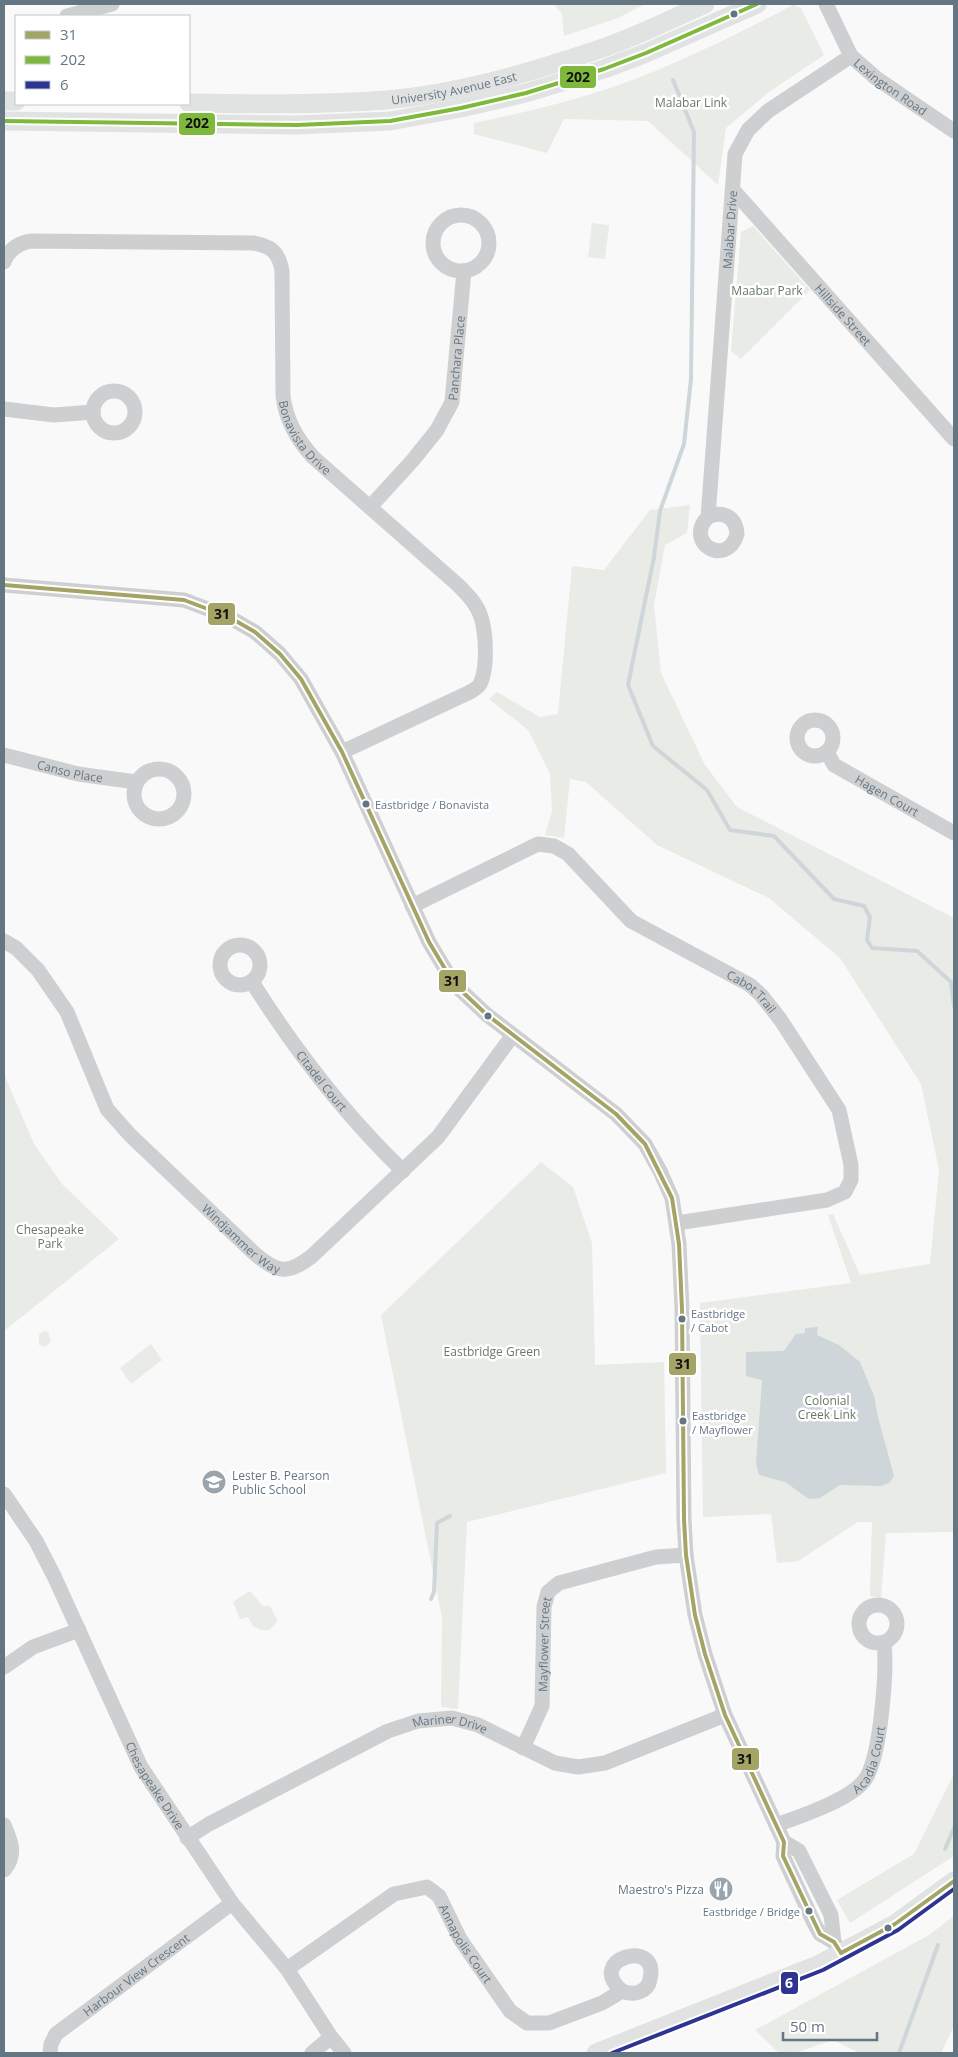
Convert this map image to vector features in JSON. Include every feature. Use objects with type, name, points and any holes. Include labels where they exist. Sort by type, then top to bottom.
[{"type":"main road","name":"University Avenue East","points":[[190,103],[298,104],[387,100],[457,89],[526,72],[597,50],[705,4]]},
{"type":"main road","name":"University Avenue East","points":[[14,115],[297,125],[390,121],[461,108],[526,93],[604,69],[646,53],[757,4]]},
{"type":"main road","points":[[596,2053],[791,1977],[838,1947],[895,1924],[954,1882]]},
{"type":"street","points":[[71,15],[112,4]]},
{"type":"street","name":"Lexington Road","points":[[826,4],[850,56],[876,78],[954,132]]},
{"type":"street","name":"Malabar Drive","points":[[708,517],[734,191],[735,154],[748,130],[768,111],[850,56]]},
{"type":"street","name":"Hillside Street","points":[[734,191],[954,439]]},
{"type":"street","name":"Bonavista Drive","points":[[4,262],[6,255],[19,243],[31,241],[253,243],[263,244],[273,250],[280,260],[282,271],[281,379],[285,414],[302,444],[314,458],[458,585],[472,600],[481,617],[485,642],[484,674],[479,686],[468,693],[342,752]]},
{"type":"street","name":"Panchara Place","points":[[370,507],[419,453],[445,416],[452,402],[464,271]]},
{"type":"street","points":[[4,409],[54,415],[93,412]]},
{"type":"street","points":[[4,584],[184,600],[229,617],[255,632],[280,654],[301,679],[342,752],[429,942],[454,984],[486,1014],[616,1114],[645,1144],[672,1198],[677,1222],[682,1309],[683,1477],[686,1555],[695,1615],[705,1654],[725,1715],[784,1842],[799,1850],[831,1915],[838,1947]]},
{"type":"street","name":"Hagen Court","points":[[827,752],[834,765],[954,833]]},
{"type":"street","name":"Canso Place","points":[[4,756],[78,774],[136,782]]},
{"type":"street","name":"Cabot Trail","points":[[412,906],[538,844],[554,846],[568,854],[631,921],[750,985],[761,995],[780,1019],[839,1110],[851,1165],[851,1180],[845,1192],[827,1200],[677,1222]]},
{"type":"street","name":"Windjammer Way","points":[[4,942],[16,948],[38,970],[68,1012],[108,1110],[130,1135],[266,1263],[277,1269],[288,1270],[301,1265],[438,1137],[514,1035]]},
{"type":"street","name":"Citadel Court","points":[[252,982],[281,1028],[320,1080],[403,1171]]},
{"type":"street","name":"Chesapeake Drive","points":[[4,1494],[36,1541],[141,1767],[232,1903],[287,1969],[331,2037],[344,2053]]},
{"type":"street","name":"Mayflower Street","points":[[523,1748],[542,1706],[544,1607],[548,1592],[559,1583],[576,1577],[656,1557],[686,1555]]},
{"type":"street","points":[[4,1667],[33,1647],[79,1630]]},
{"type":"street","name":"Acadia Court","points":[[776,1826],[801,1817],[850,1794],[864,1780],[874,1760],[877,1742],[886,1662],[884,1642]]},
{"type":"street","name":"Mariner Drive","points":[[187,1838],[209,1824],[388,1731],[418,1721],[457,1719],[478,1725],[555,1763],[578,1767],[605,1763],[725,1715]]},
{"type":"street","points":[[4,1825],[12,1845],[12,1855],[4,1870]]},
{"type":"street","name":"Annapolis Court","points":[[287,1969],[394,1894],[427,1887],[439,1896],[460,1939],[510,2011],[527,2023],[549,2023],[602,2003],[622,1991]]},
{"type":"street","name":"Harbour View Crescent","points":[[50,2053],[51,2044],[56,2034],[232,1903]]},
{"type":"street","points":[[312,2053],[331,2037]]},
{"type":"green space","points":[[554,4],[645,4],[618,18],[564,36],[562,14]]},
{"type":"green space","name":"Malabar Link","points":[[793,5],[801,8],[824,55],[769,92],[726,128],[718,185],[648,121],[564,119],[547,153],[474,134],[474,123],[596,93],[635,79],[715,44]]},
{"type":"green space","points":[[592,223],[609,225],[605,259],[588,257]]},
{"type":"green space","name":"Maabar Park","points":[[753,226],[810,290],[741,359],[731,351],[741,232]]},
{"type":"green space","name":"Colonial Creek Link","points":[[690,505],[687,533],[665,545],[654,605],[661,673],[705,765],[737,807],[954,918],[954,1532],[886,1533],[881,1598],[870,1596],[872,1522],[858,1522],[798,1561],[777,1563],[771,1514],[703,1517],[700,1303],[851,1283],[828,1215],[833,1214],[860,1275],[930,1264],[939,1170],[921,1084],[840,958],[769,898],[657,845],[586,782],[570,779],[564,838],[545,835],[552,811],[550,774],[528,730],[489,699],[497,692],[540,717],[558,714],[572,566],[604,570],[650,510]]},
{"type":"green space","name":"Chesapeake Park","points":[[4,1074],[34,1144],[62,1184],[119,1239],[4,1331]]},
{"type":"green space","name":"Eastbridge Green","points":[[541,1162],[573,1187],[592,1243],[595,1365],[664,1362],[666,1473],[467,1522],[458,1709],[441,1707],[442,1617],[381,1315]]},
{"type":"green space","points":[[44,1331],[48,1332],[51,1341],[45,1347],[39,1345],[39,1334]]},
{"type":"green space","points":[[151,1344],[162,1360],[131,1384],[120,1368]]},
{"type":"green space","points":[[250,1591],[263,1606],[270,1606],[278,1621],[269,1630],[261,1630],[253,1626],[248,1617],[240,1619],[233,1602]]},
{"type":"green space","points":[[954,1774],[954,1856],[850,1923],[837,1900],[914,1854]]},
{"type":"green space","points":[[954,1916],[954,2026],[941,2053],[859,2053],[833,2040],[795,2053],[779,2053],[755,2030],[929,1935]]},
{"type":"shaded area","points":[[818,1327],[817,1335],[839,1345],[860,1362],[874,1396],[894,1476],[889,1483],[881,1486],[840,1485],[820,1498],[809,1499],[785,1482],[759,1475],[756,1463],[762,1380],[746,1376],[746,1352],[784,1351],[796,1334],[805,1333],[805,1328]]},
{"type":"waterway","points":[[673,80],[694,132],[691,379],[684,444],[660,511],[654,557],[628,685],[653,746],[707,790],[730,830],[774,836],[834,899],[864,906],[870,917],[867,940],[872,948],[917,951],[951,982],[954,1006]]},
{"type":"waterway","points":[[431,1599],[434,1592],[437,1523],[450,1516]]},
{"type":"waterway","points":[[945,1849],[954,1828]]},
{"type":"waterway","points":[[899,2053],[938,1945]]},
{"type":"transit line","name":"202","points":[[4,121],[297,125],[390,121],[461,108],[526,93],[604,69],[646,53],[757,4]]},
{"type":"transit line","name":"31","points":[[4,585],[184,600],[229,617],[255,632],[280,654],[301,679],[342,752],[429,942],[454,984],[486,1014],[616,1114],[645,1144],[672,1198],[679,1244],[682,1309],[684,1519],[686,1555],[695,1615],[705,1654],[725,1715],[784,1842],[783,1856],[820,1934],[834,1942],[841,1953]]},
{"type":"transit line","name":"31","points":[[841,1953],[895,1924],[954,1881]]},
{"type":"transit line","name":"6","points":[[612,2053],[823,1970],[898,1930],[954,1889]]},
{"type":"place","name":"Eastbridge / Bonavista","points":[[366,804]]},
{"type":"place","name":"Eastbridge / Cabot","points":[[682,1319]]},
{"type":"place","name":"Eastbridge / Mayflower","points":[[683,1421]]},
{"type":"place","name":"Lester B. Pearson Public School","points":[[214,1482]]},
{"type":"place","name":"Maestro's Pizza","points":[[721,1889]]},
{"type":"place","name":"Eastbridge / Bridge","points":[[809,1911]]}]
